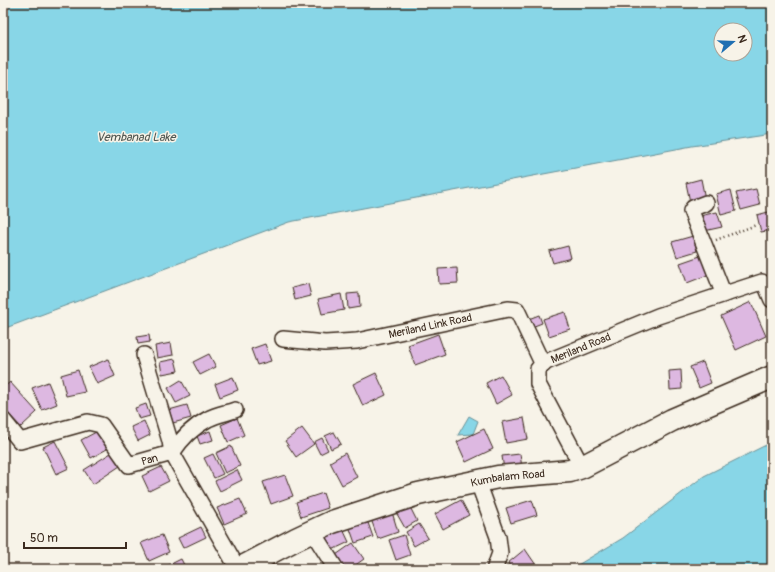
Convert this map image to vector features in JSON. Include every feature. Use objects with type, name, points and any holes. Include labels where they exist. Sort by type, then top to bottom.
[{"type":"main road","name":"Kumbalam Road","points":[[238,569],[296,538],[332,522],[418,494],[498,477],[570,471],[672,420],[772,377]]},
{"type":"street","points":[[706,203],[693,208],[690,211],[722,290],[728,293],[762,282],[766,286],[772,300]]},
{"type":"street","name":"Meriland Road","points":[[582,466],[538,384],[538,369],[546,362],[658,316],[728,293]]},
{"type":"street","name":"Meriland Link Road","points":[[283,339],[325,343],[357,341],[508,309],[517,310],[543,365]]},
{"type":"street","points":[[144,355],[170,440],[172,453]]},
{"type":"street","points":[[172,453],[179,443],[193,429],[209,419],[235,410]]},
{"type":"street","name":"Pan","points":[[3,420],[20,441],[88,422],[101,425],[129,465],[172,453],[238,569]]},
{"type":"street","points":[[478,482],[498,536],[500,553],[495,567],[497,569]]},
{"type":"street","points":[[312,532],[336,569]]},
{"type":"path","points":[[704,245],[756,224]]},
{"type":"water","name":"Vembanad Lake","points":[[3,3],[772,3],[772,134],[692,146],[289,222],[3,329]]},
{"type":"water","points":[[469,416],[478,421],[473,434],[458,435]]},
{"type":"water","points":[[772,442],[772,569],[571,569],[623,538],[704,476]]},
{"type":"building","points":[[701,179],[705,199],[690,202],[686,183]]},
{"type":"building","points":[[756,189],[760,205],[741,210],[736,193]]},
{"type":"building","points":[[731,190],[736,211],[721,215],[716,194]]},
{"type":"building","points":[[772,211],[772,230],[761,232],[757,215]]},
{"type":"building","points":[[717,212],[722,227],[704,231],[700,216]]},
{"type":"building","points":[[693,236],[697,251],[677,257],[672,242]]},
{"type":"building","points":[[568,246],[571,258],[553,263],[549,251]]},
{"type":"building","points":[[703,255],[710,274],[687,283],[680,263]]},
{"type":"building","points":[[457,268],[458,283],[439,284],[438,269]]},
{"type":"building","points":[[308,284],[311,296],[295,300],[292,288]]},
{"type":"building","points":[[359,293],[360,307],[348,309],[347,294]]},
{"type":"building","points":[[341,294],[344,310],[322,314],[318,299]]},
{"type":"building","points":[[751,302],[766,336],[736,350],[721,316]]},
{"type":"building","points":[[565,312],[570,329],[549,336],[543,319]]},
{"type":"building","points":[[539,315],[542,323],[529,328],[526,320]]},
{"type":"building","points":[[438,334],[445,354],[415,365],[408,345]]},
{"type":"building","points":[[149,335],[150,342],[138,344],[137,337]]},
{"type":"building","points":[[171,343],[173,355],[157,358],[155,346]]},
{"type":"building","points":[[265,344],[271,361],[257,365],[251,349]]},
{"type":"building","points":[[209,354],[216,367],[200,375],[193,362]]},
{"type":"building","points":[[108,359],[115,376],[97,384],[89,367]]},
{"type":"building","points":[[175,359],[178,371],[162,374],[160,362]]},
{"type":"building","points":[[703,362],[711,383],[699,388],[690,367]]},
{"type":"building","points":[[78,370],[85,392],[66,396],[61,375]]},
{"type":"building","points":[[681,370],[682,389],[670,390],[669,371]]},
{"type":"building","points":[[376,373],[386,395],[363,406],[353,384]]},
{"type":"building","points":[[501,375],[512,395],[496,404],[486,383]]},
{"type":"building","points":[[233,377],[238,390],[220,397],[215,384]]},
{"type":"building","points":[[181,380],[190,396],[176,403],[168,388]]},
{"type":"building","points":[[10,382],[37,412],[21,427],[3,408],[3,388]]},
{"type":"building","points":[[48,382],[57,404],[42,410],[32,388]]},
{"type":"building","points":[[146,404],[150,416],[139,419],[135,408]]},
{"type":"building","points":[[187,405],[191,418],[173,423],[169,410]]},
{"type":"building","points":[[237,418],[244,435],[228,442],[221,425]]},
{"type":"building","points":[[524,418],[528,439],[506,443],[502,422]]},
{"type":"building","points":[[144,421],[150,435],[138,441],[131,427]]},
{"type":"building","points":[[302,428],[314,444],[296,457],[285,441]]},
{"type":"building","points":[[484,429],[493,449],[466,462],[457,442]]},
{"type":"building","points":[[98,431],[107,449],[91,458],[81,440]]},
{"type":"building","points":[[210,431],[213,440],[200,444],[197,436]]},
{"type":"building","points":[[334,432],[341,444],[331,449],[325,436]]},
{"type":"building","points":[[322,438],[328,450],[320,454],[314,442]]},
{"type":"building","points":[[55,441],[69,468],[56,474],[43,447]]},
{"type":"building","points":[[231,446],[240,466],[225,473],[216,453]]},
{"type":"building","points":[[111,453],[120,466],[93,484],[84,470]]},
{"type":"building","points":[[345,453],[357,477],[342,485],[330,462]]},
{"type":"building","points":[[213,454],[223,474],[214,478],[204,458]]},
{"type":"building","points":[[520,454],[522,468],[504,470],[502,456]]},
{"type":"building","points":[[161,467],[169,481],[149,491],[142,476]]},
{"type":"building","points":[[237,470],[242,480],[220,491],[215,481]]},
{"type":"building","points":[[285,475],[293,496],[271,504],[263,482]]},
{"type":"building","points":[[323,493],[328,508],[301,517],[296,502]]},
{"type":"building","points":[[240,499],[247,514],[224,524],[217,508]]},
{"type":"building","points":[[461,500],[469,515],[443,529],[435,514]]},
{"type":"building","points":[[532,500],[537,515],[511,523],[506,508]]},
{"type":"building","points":[[410,507],[417,521],[405,528],[397,514]]},
{"type":"building","points":[[392,512],[398,532],[378,539],[371,519]]},
{"type":"building","points":[[366,517],[373,537],[355,543],[348,523]]},
{"type":"building","points":[[419,524],[428,538],[414,546],[406,532]]},
{"type":"building","points":[[341,525],[349,542],[330,551],[322,534]]},
{"type":"building","points":[[201,527],[206,537],[183,548],[178,538]]},
{"type":"building","points":[[162,535],[169,552],[149,561],[141,543]]},
{"type":"building","points":[[404,535],[410,555],[396,560],[389,540]]},
{"type":"building","points":[[353,543],[364,559],[350,569],[342,569],[333,557]]},
{"type":"building","points":[[525,549],[536,565],[529,569],[512,569],[508,563]]},
{"type":"building","points":[[181,559],[186,569],[161,569]]},
{"type":"building","points":[[271,559],[275,569],[253,569]]}]
